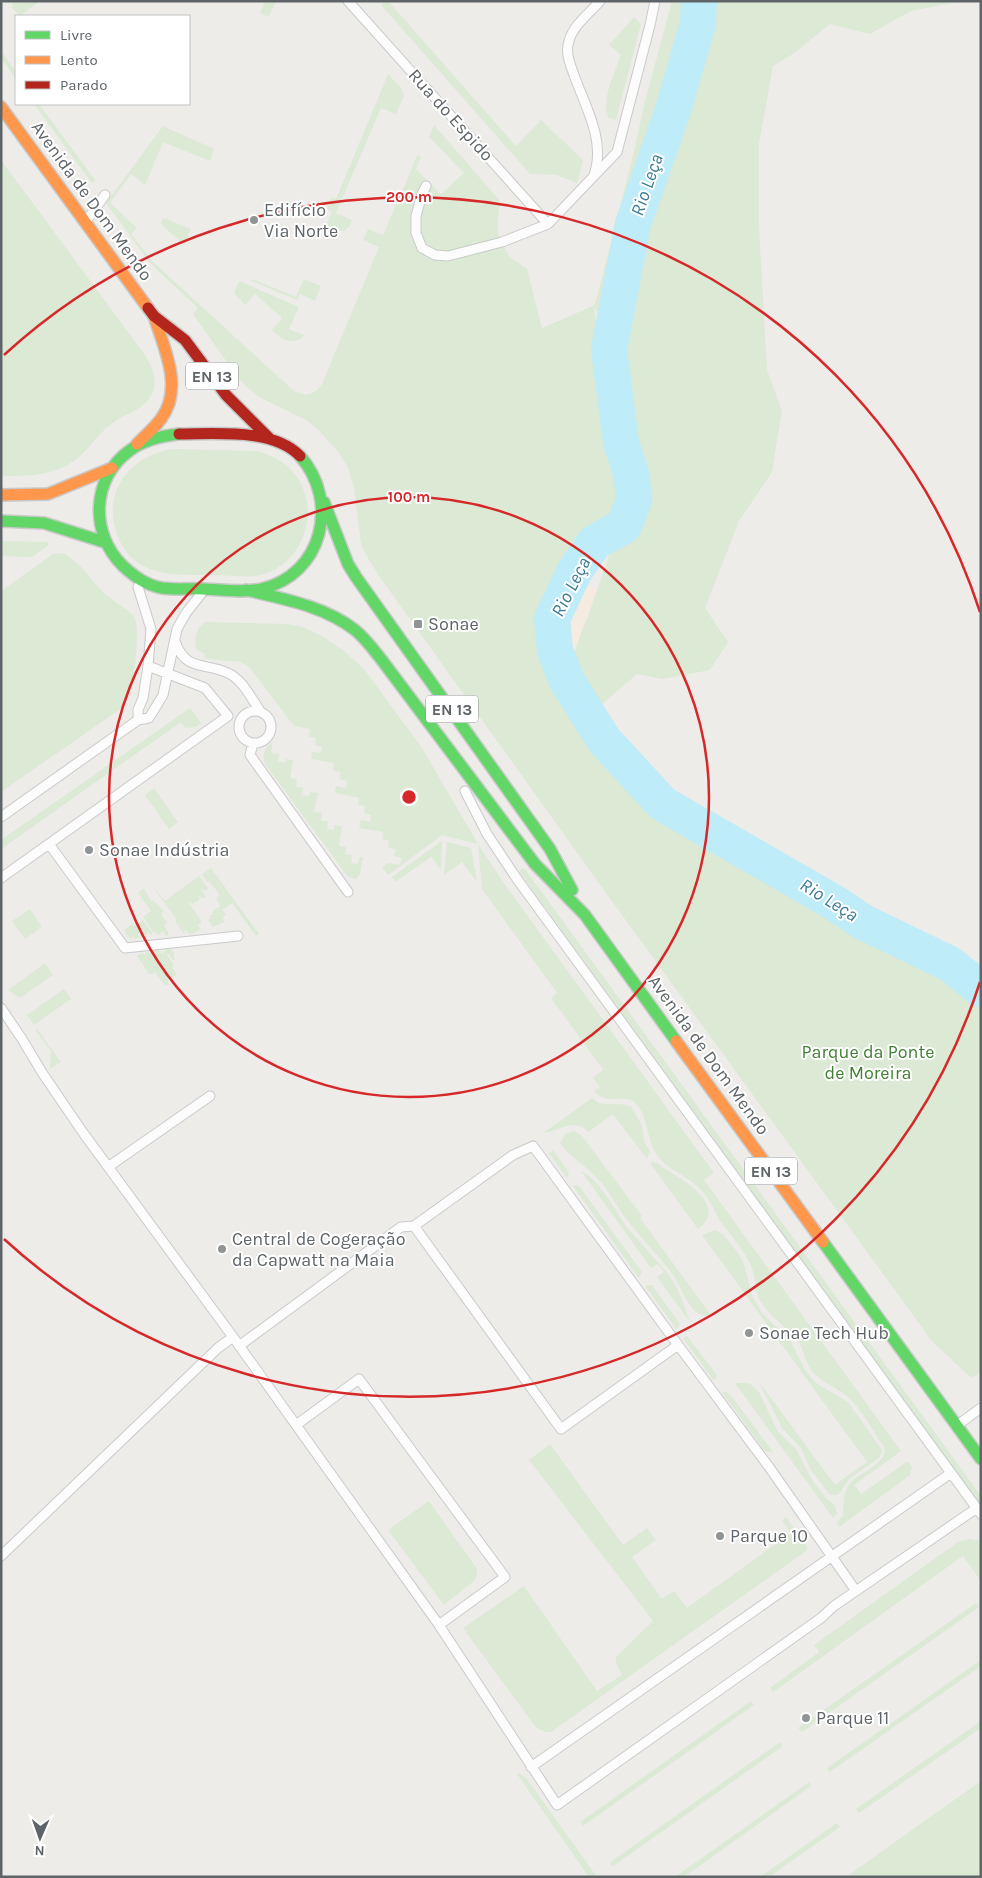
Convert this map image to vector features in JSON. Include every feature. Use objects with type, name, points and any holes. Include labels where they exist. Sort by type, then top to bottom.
[{"type":"main road","name":"Avenida de Dom Mendo","points":[[1,107],[154,316],[185,340],[226,395],[269,438]]},
{"type":"main road","name":"Avenida de Dom Mendo","points":[[136,445],[163,416],[169,403],[171,392],[171,367],[154,316]]},
{"type":"main road","name":"EN 13","points":[[174,434],[269,438],[287,446],[303,458],[315,476],[323,501],[320,534],[311,554],[304,563],[282,581],[262,588],[246,590],[164,588],[148,584],[135,576],[112,555],[104,542],[99,526],[99,502],[105,480],[112,468],[127,451],[156,436],[174,434]]},
{"type":"main road","points":[[1,496],[48,494],[112,468]]},
{"type":"main road","name":"Avenida de Dom Mendo","points":[[323,501],[348,564],[356,577],[550,849],[585,916]]},
{"type":"main road","points":[[1,521],[44,523],[104,542]]},
{"type":"main road","name":"Avenida de Dom Mendo","points":[[246,590],[331,614],[357,632],[381,659],[535,864],[585,916],[981,1459]]},
{"type":"lane","points":[[593,178],[597,167],[597,138],[570,65],[568,43],[572,32],[600,1]]},
{"type":"lane","points":[[426,186],[416,216],[416,233],[422,248],[435,255],[448,256],[502,242],[548,224],[617,152],[655,1]]},
{"type":"lane","name":"Rua do Espido","points":[[354,3],[548,224]]},
{"type":"lane","points":[[85,223],[106,195]]},
{"type":"lane","points":[[135,576],[152,629],[148,666],[143,698],[138,710],[138,720]]},
{"type":"lane","points":[[1,817],[138,720],[149,718],[163,695],[177,629],[186,612],[204,590]]},
{"type":"lane","points":[[174,638],[179,652],[187,659],[204,668],[215,668],[228,673],[239,681],[260,712],[264,714],[270,722],[270,732],[264,741],[253,743],[240,734],[241,718],[249,712],[260,712]]},
{"type":"lane","points":[[148,666],[205,688],[228,716],[240,723]]},
{"type":"lane","points":[[1,878],[228,716]]},
{"type":"lane","points":[[253,743],[250,755],[348,892]]},
{"type":"lane","points":[[1,1008],[48,1082],[108,1167],[233,1337],[439,1625],[558,1805],[856,1591],[979,1511],[517,879],[488,834],[465,790],[455,759]]},
{"type":"lane","points":[[49,844],[125,948],[238,936]]},
{"type":"lane","points":[[108,1167],[210,1096]]},
{"type":"lane","points":[[239,1346],[400,1227],[414,1226],[513,1155],[533,1146],[769,1467],[856,1591]]},
{"type":"lane","points":[[414,1226],[560,1429],[678,1345]]},
{"type":"lane","points":[[1,1556],[218,1348],[233,1337]]},
{"type":"lane","points":[[296,1425],[359,1378],[505,1577],[439,1625]]},
{"type":"lane","points":[[957,1426],[981,1408]]},
{"type":"lane","points":[[531,1766],[951,1473]]},
{"type":"green space","points":[[13,1],[40,1],[21,15],[12,8]]},
{"type":"green space","points":[[265,1],[276,1],[269,17],[260,13]]},
{"type":"green space","points":[[386,1],[516,146],[541,120],[583,160],[577,183],[557,175],[530,174],[381,5]]},
{"type":"green space","name":"Parque da Ponte de Moreira","points":[[672,1],[963,1],[911,11],[870,34],[830,24],[793,54],[773,66],[759,143],[759,229],[767,370],[782,411],[772,472],[739,521],[705,608],[728,642],[710,670],[662,679],[637,674],[600,706],[575,669],[573,655],[609,555],[621,544],[646,501],[629,430],[617,338],[594,307],[601,357],[625,476],[618,500],[621,515],[618,525],[574,548],[547,604],[547,652],[553,680],[570,705],[666,816],[869,938],[955,980],[981,1000],[981,1372],[971,1378],[931,1340],[598,882],[379,576],[361,544],[354,488],[348,468],[338,451],[308,421],[261,398],[239,379],[193,314],[198,308],[151,264],[106,203],[163,126],[214,149],[210,161],[163,142],[145,185],[131,174],[110,203],[137,228],[131,234],[153,262],[294,391],[310,394],[316,391],[322,384],[379,247],[363,240],[368,229],[383,235],[417,156],[421,157],[416,169],[441,194],[464,173],[429,137],[434,125],[500,201],[498,234],[509,256],[527,269],[542,328],[593,306],[596,301],[644,105]]},
{"type":"green space","points":[[634,17],[641,24],[616,120],[609,118],[606,103],[609,86],[621,55],[609,45]]},
{"type":"green space","points":[[1,51],[15,71],[15,78],[1,58]]},
{"type":"green space","points":[[388,74],[401,88],[404,96],[396,114],[381,108],[336,213],[352,220],[350,226],[344,231],[336,230],[326,225],[332,212],[327,209],[332,197],[336,199]]},
{"type":"green space","points":[[35,105],[40,105],[95,180],[91,182]]},
{"type":"green space","points":[[1,160],[142,351],[151,367],[155,382],[154,390],[145,404],[110,425],[72,462],[53,471],[22,476],[1,476]]},
{"type":"green space","points":[[163,218],[191,229],[184,245],[161,224]]},
{"type":"green space","points":[[252,279],[296,297],[304,279],[321,286],[315,301],[300,294],[297,300],[252,281]]},
{"type":"green space","points":[[239,281],[299,307],[289,329],[304,335],[301,339],[288,341],[278,336],[272,330],[282,318],[255,294],[245,305],[234,293]]},
{"type":"green space","points":[[172,449],[257,451],[273,457],[293,471],[302,486],[308,507],[304,534],[290,557],[280,566],[269,572],[255,576],[170,574],[156,571],[133,559],[124,548],[117,534],[113,518],[113,504],[117,490],[123,478],[144,459]]},
{"type":"green space","points":[[1,541],[47,542],[49,545],[32,557],[1,556]]},
{"type":"green space","points":[[62,553],[75,561],[103,592],[130,612],[135,619],[137,644],[132,689],[127,702],[119,710],[1,792],[1,591],[53,554]]},
{"type":"green space","points":[[205,622],[287,624],[303,627],[322,636],[343,650],[364,669],[422,748],[478,844],[442,835],[388,875],[382,867],[388,863],[400,865],[402,858],[394,856],[396,849],[388,848],[389,841],[382,839],[383,832],[359,828],[361,820],[370,822],[371,815],[364,813],[365,806],[358,805],[359,798],[335,793],[336,786],[346,788],[347,781],[339,779],[341,772],[333,771],[334,763],[311,759],[312,752],[321,753],[322,747],[315,745],[316,738],[309,737],[310,729],[294,726],[250,668],[241,662],[208,659],[204,657],[205,654],[196,649],[196,634]]},
{"type":"green space","points":[[190,708],[201,723],[196,727],[185,728],[181,722],[1,849],[1,840]]},
{"type":"green space","points":[[273,742],[271,753],[279,754],[278,761],[285,763],[286,759],[293,760],[290,778],[297,779],[296,787],[303,788],[302,795],[309,796],[310,792],[318,793],[314,812],[322,813],[321,821],[328,821],[327,829],[334,830],[335,825],[342,826],[339,846],[346,847],[345,854],[352,855],[351,863],[358,864],[360,857],[363,857],[360,874],[356,879],[348,877],[265,764],[264,751]]},
{"type":"green space","points":[[154,788],[178,822],[169,829],[145,795]]},
{"type":"green space","points":[[442,841],[441,870],[431,857],[395,882],[392,877]]},
{"type":"green space","points":[[447,842],[471,848],[477,882],[462,862],[444,875]]},
{"type":"green space","points":[[478,844],[506,886],[714,1173],[704,1180],[901,1451],[854,1485],[861,1494],[908,1461],[912,1467],[910,1475],[839,1527],[836,1523],[843,1516],[845,1493],[849,1485],[878,1463],[885,1453],[884,1447],[854,1403],[844,1394],[820,1379],[812,1371],[798,1341],[763,1305],[758,1296],[753,1271],[745,1255],[721,1222],[701,1189],[668,1166],[657,1155],[653,1149],[640,1108],[631,1100],[604,1098],[594,1091],[600,1087],[593,1078],[603,1070],[551,998],[557,993],[482,889]]},
{"type":"green space","points":[[211,868],[259,934],[256,936],[232,903],[222,909],[226,915],[223,917],[224,922],[213,927],[208,920],[213,914],[212,912],[220,906],[216,898],[220,895],[202,874]]},
{"type":"green space","points":[[522,868],[525,869],[981,1496],[981,1506],[520,873],[519,871]]},
{"type":"green space","points":[[199,876],[208,889],[204,891],[201,889],[206,897],[202,899],[200,896],[198,897],[200,899],[192,904],[189,903],[202,922],[198,925],[201,929],[190,935],[185,929],[184,934],[175,921],[176,919],[151,884],[165,901]]},
{"type":"green space","points":[[144,888],[151,901],[153,900],[157,903],[164,912],[161,914],[167,923],[164,926],[169,934],[166,936],[163,931],[158,935],[156,932],[154,933],[143,917],[151,911],[138,893]]},
{"type":"green space","points":[[30,909],[42,927],[25,939],[12,921]]},
{"type":"green space","points":[[143,920],[153,934],[151,935],[147,931],[148,934],[144,939],[139,932],[139,937],[135,940],[133,937],[130,939],[124,930],[132,924],[134,926]]},
{"type":"green space","points":[[169,946],[175,954],[173,956],[174,961],[169,954],[167,955],[174,965],[172,967],[177,975],[167,980],[169,984],[165,986],[155,972],[150,975],[137,956],[158,949],[162,954]]},
{"type":"green space","points":[[45,963],[53,975],[20,998],[8,990]]},
{"type":"green space","points":[[64,989],[71,999],[34,1025],[27,1015]]},
{"type":"green space","points":[[37,1029],[61,1062],[50,1069],[51,1051],[36,1031]]},
{"type":"green space","points":[[592,1098],[601,1103],[631,1106],[642,1126],[644,1142],[650,1152],[647,1159],[613,1114],[588,1132],[583,1128],[572,1125],[543,1133]]},
{"type":"green space","points":[[574,1131],[582,1136],[642,1216],[640,1218],[710,1314],[698,1313],[692,1308],[672,1273],[631,1224],[602,1184],[568,1153],[560,1143],[565,1134]]},
{"type":"green space","points":[[553,1150],[569,1173],[567,1178],[549,1153]]},
{"type":"green space","points":[[654,1162],[695,1189],[702,1197],[709,1213],[706,1221],[698,1229],[650,1163]]},
{"type":"green space","points":[[581,1171],[588,1175],[601,1189],[629,1230],[669,1276],[679,1292],[690,1322],[657,1277],[664,1272],[658,1264],[651,1268]]},
{"type":"green space","points":[[573,1186],[579,1186],[642,1272],[639,1278]]},
{"type":"green space","points":[[715,1230],[723,1234],[739,1254],[745,1267],[752,1296],[762,1313],[790,1340],[805,1370],[816,1383],[848,1402],[882,1450],[880,1457],[849,1479],[838,1495],[830,1495],[811,1470],[801,1448],[782,1428],[759,1382],[835,1485],[867,1462],[702,1235]]},
{"type":"green space","points":[[652,1285],[680,1324],[677,1330],[645,1286]]},
{"type":"green space","points":[[687,1336],[717,1375],[714,1381],[683,1338]]},
{"type":"green space","points":[[735,1383],[749,1383],[759,1392],[778,1432],[796,1449],[812,1480],[835,1506],[837,1514],[833,1518]]},
{"type":"green space","points":[[722,1392],[727,1392],[733,1398],[773,1452],[765,1451]]},
{"type":"green space","points":[[550,1444],[623,1545],[647,1528],[656,1540],[632,1557],[662,1599],[674,1591],[687,1608],[791,1533],[782,1521],[786,1517],[807,1546],[806,1551],[551,1732],[546,1732],[535,1726],[463,1628],[524,1586],[597,1691],[622,1675],[616,1663],[616,1657],[653,1621],[529,1460]]},
{"type":"green space","points":[[429,1501],[477,1569],[475,1580],[444,1605],[388,1530]]},
{"type":"green space","points":[[969,1539],[981,1541],[981,1581],[963,1556],[773,1692],[770,1688],[819,1652],[814,1645],[958,1542]]},
{"type":"green space","points":[[976,1603],[979,1607],[802,1732],[798,1728]]},
{"type":"green space","points":[[981,1660],[981,1666],[830,1772],[827,1768]]},
{"type":"green space","points":[[751,1701],[754,1705],[583,1826],[580,1822]]},
{"type":"green space","points":[[981,1721],[981,1728],[859,1813],[856,1809]]},
{"type":"green space","points":[[780,1742],[783,1746],[612,1867],[610,1863],[616,1858]]},
{"type":"green space","points":[[519,1773],[527,1779],[597,1877],[589,1877],[517,1774]]},
{"type":"green space","points":[[981,1781],[981,1877],[846,1877]]},
{"type":"green space","points":[[809,1782],[811,1786],[684,1877],[675,1877]]},
{"type":"green space","points":[[837,1823],[840,1827],[769,1877],[760,1877]]},
{"type":"sand","points":[[586,586],[597,588],[573,655],[565,640],[562,617],[568,606]]},
{"type":"waterway","name":"Rio Leça","points":[[699,1],[698,23],[672,113],[633,224],[609,349],[621,443],[631,473],[634,499],[624,526],[595,542],[574,572],[552,619],[555,651],[567,681],[604,740],[663,804],[835,903],[863,922],[950,964],[981,989]]},
{"type":"traffic: fast","points":[[179,434],[153,439],[129,451],[116,463],[107,476],[99,507],[100,523],[112,553],[136,577],[146,583],[162,588],[247,591],[261,589],[282,581],[299,569],[311,553],[319,534],[322,514],[320,494],[312,474],[300,456]]},
{"type":"traffic: fast","points":[[324,502],[348,564],[356,577],[550,849],[572,890]]},
{"type":"traffic: fast","points":[[1,521],[44,523],[104,542]]},
{"type":"traffic: fast","points":[[246,590],[317,609],[343,622],[362,636],[535,864],[585,915],[676,1041]]},
{"type":"traffic: fast","points":[[823,1242],[981,1459]]},
{"type":"traffic: slow","points":[[1,107],[148,308]]},
{"type":"traffic: slow","points":[[137,444],[161,419],[168,407],[171,394],[172,381],[167,354],[154,316]]},
{"type":"traffic: slow","points":[[1,495],[48,494],[112,468]]},
{"type":"traffic: slow","points":[[676,1041],[823,1242]]},
{"type":"traffic: jam","points":[[148,308],[154,316],[185,340],[226,395],[269,438]]},
{"type":"traffic: jam","points":[[179,434],[243,434],[260,437],[289,447],[300,456]]},
{"type":"place","name":"Edifício Via Norte","points":[[254,220]]},
{"type":"place","name":"Sonae","points":[[418,624]]},
{"type":"place","name":"Sonae Indústria","points":[[89,850]]},
{"type":"place","name":"Central de Cogeração da Capwatt na Maia","points":[[222,1249]]},
{"type":"place","name":"Sonae Tech Hub","points":[[749,1333]]},
{"type":"place","name":"Parque 10","points":[[720,1536]]},
{"type":"place","name":"Parque 11","points":[[806,1718]]}]
